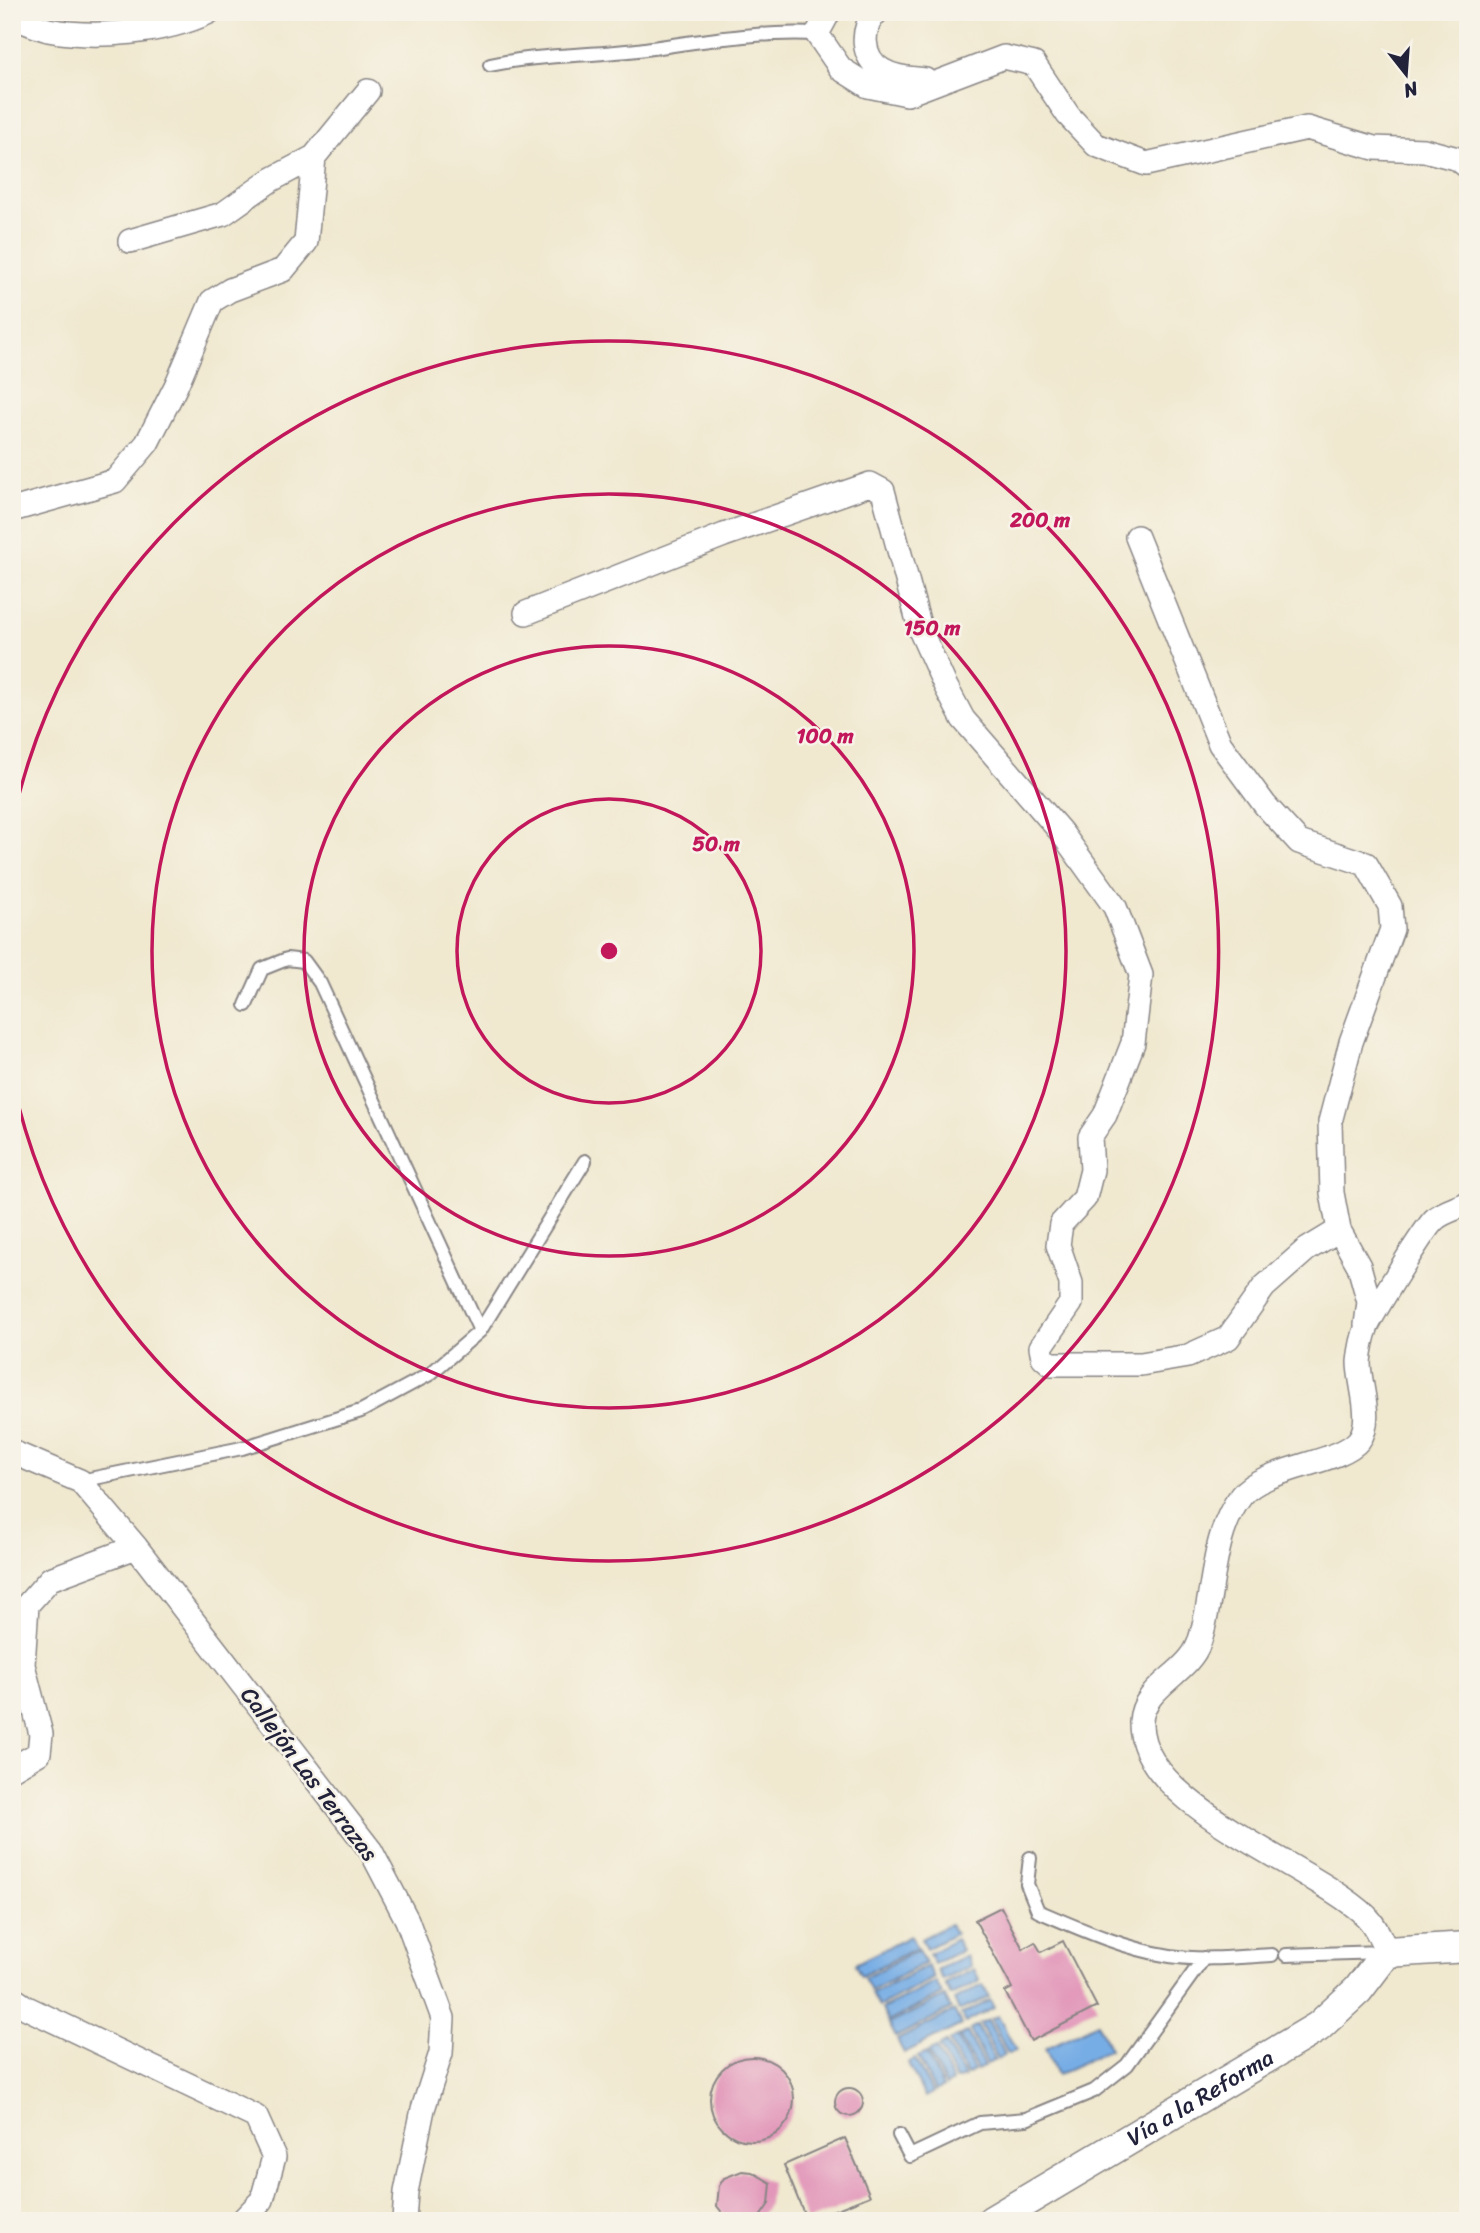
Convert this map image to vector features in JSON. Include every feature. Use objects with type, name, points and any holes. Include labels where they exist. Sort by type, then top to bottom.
[{"type":"street","points":[[12,17],[48,30],[109,33],[148,31],[209,12]]},
{"type":"street","points":[[829,12],[817,34],[841,69],[868,86],[907,94],[1004,57],[1034,64],[1068,115],[1096,145],[1146,164],[1307,128],[1374,148],[1424,150],[1458,159],[1468,167]]},
{"type":"street","points":[[877,12],[868,20],[864,38],[868,55],[880,69],[898,77],[939,81]]},
{"type":"street","points":[[130,241],[223,214],[271,180],[314,157],[368,92]]},
{"type":"street","points":[[12,510],[115,481],[147,443],[176,386],[212,301],[230,289],[283,270],[306,242],[314,157]]},
{"type":"street","points":[[526,613],[724,535],[870,484],[877,486],[883,491],[921,632],[963,719],[1061,832],[1115,907],[1141,975],[1133,1043],[1105,1115],[1090,1137],[1092,1170],[1085,1198],[1061,1224],[1058,1245],[1071,1283],[1071,1303],[1041,1346],[1043,1357],[1051,1364],[1141,1364],[1188,1356],[1228,1338],[1264,1287],[1306,1250],[1339,1230]]},
{"type":"street","points":[[1137,537],[1220,744],[1265,805],[1299,842],[1366,864],[1390,906],[1392,929],[1351,1042],[1330,1122],[1332,1193],[1339,1230],[1359,1266],[1369,1302],[1359,1362],[1366,1428],[1357,1442],[1269,1477],[1242,1495],[1223,1533],[1199,1645],[1185,1666],[1146,1703],[1141,1722],[1149,1756],[1175,1789],[1210,1816],[1334,1891],[1367,1917],[1387,1952],[1468,1947]]},
{"type":"street","points":[[1366,1328],[1434,1220],[1468,1203]]},
{"type":"street","name":"Callejón Las Terrazas","points":[[12,1452],[80,1481],[136,1547],[371,1851],[407,1920],[443,2018],[441,2053],[423,2109],[406,2192],[404,2221]]},
{"type":"street","points":[[12,1769],[39,1753],[41,1734],[23,1665],[27,1605],[50,1579],[136,1547]]},
{"type":"street","name":"Vía a la Reforma","points":[[992,2221],[1318,2027],[1358,1990],[1387,1952]]},
{"type":"street","points":[[12,1998],[27,2008],[256,2117],[274,2157],[262,2200],[242,2221]]},
{"type":"lane","points":[[490,65],[545,55],[645,49],[773,32],[817,34]]},
{"type":"lane","points":[[246,1005],[261,969],[287,959],[304,961],[320,983],[480,1331]]},
{"type":"lane","points":[[80,1481],[242,1448],[361,1411],[430,1374],[480,1331],[585,1161]]},
{"type":"lane","points":[[1030,1858],[1027,1884],[1038,1911],[1088,1933],[1169,1956],[1204,1958],[1387,1952]]},
{"type":"lane","points":[[899,2135],[910,2156],[980,2123],[1026,2119],[1094,2091],[1127,2065],[1204,1958]]},
{"type":"water","points":[[950,1924],[955,1934],[926,1949],[921,1939]]},
{"type":"water","points":[[910,1936],[917,1948],[861,1976],[855,1964]]},
{"type":"water","points":[[956,1939],[962,1950],[934,1964],[929,1954]]},
{"type":"water","points":[[918,1950],[925,1963],[871,1991],[864,1978]]},
{"type":"water","points":[[966,1955],[971,1966],[943,1980],[937,1970]]},
{"type":"water","points":[[927,1966],[934,1978],[879,2007],[872,1994]]},
{"type":"water","points":[[974,1969],[980,1981],[951,1996],[945,1984]]},
{"type":"water","points":[[936,1982],[942,1994],[888,2022],[882,2009]]},
{"type":"water","points":[[983,1985],[989,1997],[959,2011],[954,2000]]},
{"type":"water","points":[[945,1996],[951,2009],[896,2037],[889,2024]]},
{"type":"water","points":[[990,2000],[994,2008],[965,2023],[961,2015]]},
{"type":"water","points":[[954,2011],[961,2025],[904,2053],[897,2040]]},
{"type":"water","points":[[998,2016],[1016,2050],[1008,2054],[991,2019]]},
{"type":"water","points":[[988,2020],[1005,2055],[998,2059],[980,2024]]},
{"type":"water","points":[[1097,2023],[1110,2049],[1057,2075],[1045,2049]]},
{"type":"water","points":[[977,2026],[995,2060],[987,2064],[970,2030]]},
{"type":"water","points":[[967,2032],[985,2066],[977,2070],[959,2036]]},
{"type":"water","points":[[957,2037],[974,2071],[966,2075],[949,2041]]},
{"type":"water","points":[[946,2043],[964,2077],[956,2080],[939,2047]]},
{"type":"water","points":[[936,2048],[953,2082],[946,2086],[928,2052]]},
{"type":"water","points":[[926,2053],[943,2087],[935,2091],[918,2057]]},
{"type":"water","points":[[915,2059],[933,2093],[925,2097],[908,2063]]},
{"type":"building","points":[[1001,1907],[1023,1949],[1035,1942],[1041,1952],[1063,1941],[1097,2007],[1031,2041],[1005,1992],[1012,1988],[975,1920]]},
{"type":"building","points":[[752,2057],[775,2064],[787,2076],[794,2099],[787,2122],[775,2134],[752,2141],[729,2134],[717,2122],[710,2099],[717,2076],[729,2064]]},
{"type":"building","points":[[849,2088],[859,2092],[863,2102],[859,2112],[849,2116],[839,2112],[835,2102],[839,2092]]},
{"type":"building","points":[[845,2138],[870,2196],[807,2221],[784,2165]]},
{"type":"building","points":[[742,2171],[752,2172],[771,2183],[769,2204],[757,2221],[729,2221],[717,2206],[719,2186],[724,2178]]}]
